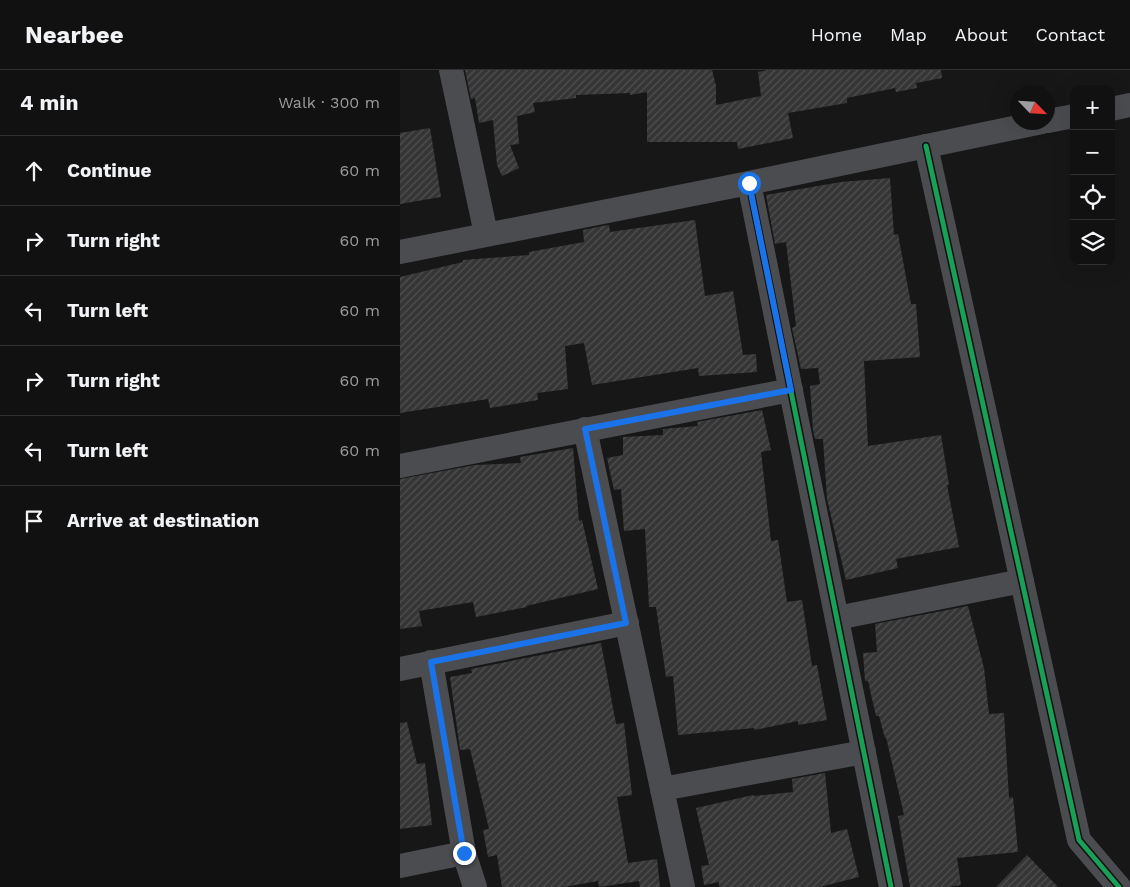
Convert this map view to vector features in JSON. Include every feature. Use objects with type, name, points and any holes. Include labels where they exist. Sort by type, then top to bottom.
[{"type":"street","points":[[451,70],[486,234]]},
{"type":"street","points":[[1115,107],[1130,105]]},
{"type":"street","points":[[1055,120],[1070,117]]},
{"type":"street","points":[[400,252],[749,183],[1010,129]]},
{"type":"street","points":[[926,146],[1080,840],[1119,887]]},
{"type":"street","points":[[749,183],[891,887]]},
{"type":"street","points":[[400,466],[791,390]]},
{"type":"street","points":[[585,429],[683,887]]},
{"type":"street","points":[[837,618],[1022,581]]},
{"type":"street","points":[[400,669],[626,623]]},
{"type":"street","points":[[431,662],[464,853],[475,887]]},
{"type":"street","points":[[662,789],[864,752]]},
{"type":"street","points":[[400,866],[464,853]]},
{"type":"building","points":[[465,70],[712,70],[716,86],[716,105],[761,96],[758,72],[768,70],[941,70],[942,78],[916,83],[917,88],[896,92],[895,88],[847,98],[847,103],[788,113],[793,138],[738,149],[737,142],[647,142],[647,92],[630,95],[630,93],[576,95],[576,98],[533,103],[535,112],[517,116],[519,144],[510,145],[519,168],[502,176],[497,165],[493,120],[479,123],[475,98],[471,99]]},
{"type":"building","points":[[430,128],[441,197],[400,204],[400,133]]},
{"type":"building","points":[[890,178],[894,235],[898,234],[911,304],[916,304],[920,357],[864,361],[868,446],[941,435],[949,485],[947,485],[959,547],[896,559],[898,568],[846,580],[827,499],[823,439],[815,439],[813,430],[810,386],[820,384],[818,368],[801,369],[792,328],[796,326],[786,242],[775,244],[766,195],[841,182]]},
{"type":"building","points":[[695,220],[705,296],[733,291],[743,355],[756,354],[757,372],[699,376],[698,368],[592,385],[584,343],[565,346],[568,389],[537,393],[538,400],[490,408],[488,399],[400,413],[400,277],[463,262],[463,260],[529,255],[529,252],[584,242],[583,230],[602,226],[609,225],[610,232]]},
{"type":"building","points":[[762,410],[771,450],[761,452],[771,541],[778,540],[787,602],[802,600],[812,666],[817,665],[827,720],[798,725],[798,721],[755,730],[754,728],[678,735],[673,676],[666,677],[656,607],[649,607],[645,529],[624,531],[621,489],[614,490],[607,458],[623,455],[623,437],[663,435],[663,429],[698,426],[697,422]]},
{"type":"building","points":[[573,448],[579,521],[582,520],[598,589],[527,607],[476,617],[473,602],[419,611],[422,626],[400,629],[400,479],[475,465],[521,463],[520,457]]},
{"type":"building","points":[[968,606],[984,668],[989,714],[1004,713],[1009,798],[1013,797],[1018,852],[957,858],[961,885],[910,887],[898,816],[904,815],[886,737],[879,716],[876,716],[868,681],[865,681],[863,653],[877,652],[875,624]]},
{"type":"building","points":[[601,643],[616,724],[624,723],[632,795],[617,797],[628,863],[657,859],[660,887],[640,887],[639,881],[599,887],[598,881],[564,887],[502,887],[497,855],[488,857],[483,830],[489,829],[470,749],[460,750],[450,677],[472,673],[471,669]]},
{"type":"building","points":[[407,722],[417,764],[425,763],[432,825],[400,829],[400,723]]},
{"type":"building","points":[[825,773],[831,833],[847,829],[859,877],[820,887],[719,887],[719,882],[704,885],[701,866],[709,865],[696,808],[753,795],[793,792],[792,779]]},
{"type":"building","points":[[1027,855],[1058,887],[996,887]]},
{"type":"cycle path","points":[[926,146],[1079,840],[1119,887]]},
{"type":"cycle path","points":[[749,183],[891,887]]},
{"type":"route","points":[[464,853],[431,662],[626,623],[585,429],[791,390],[749,183]]}]
